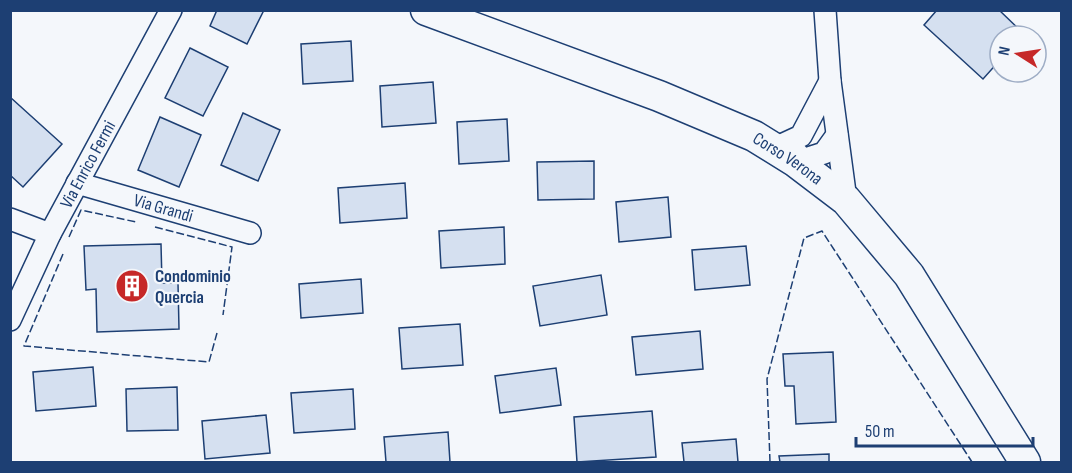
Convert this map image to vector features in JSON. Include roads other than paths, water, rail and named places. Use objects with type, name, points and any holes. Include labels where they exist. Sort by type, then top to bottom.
[{"type":"main road","name":"Corso Verona","points":[[426,10],[659,96],[791,148],[846,200],[909,275],[1026,462]]},
{"type":"street","name":"Via Enrico Fermi","points":[[10,320],[50,234],[171,10]]},
{"type":"street","points":[[825,10],[830,81],[846,200]]},
{"type":"street","points":[[830,81],[791,148],[824,153],[837,135]]},
{"type":"street","name":"Via Grandi","points":[[77,183],[250,233]]},
{"type":"street","points":[[10,219],[50,234]]},
{"type":"place","name":"Condominio Quercia","points":[[132,286]]}]
